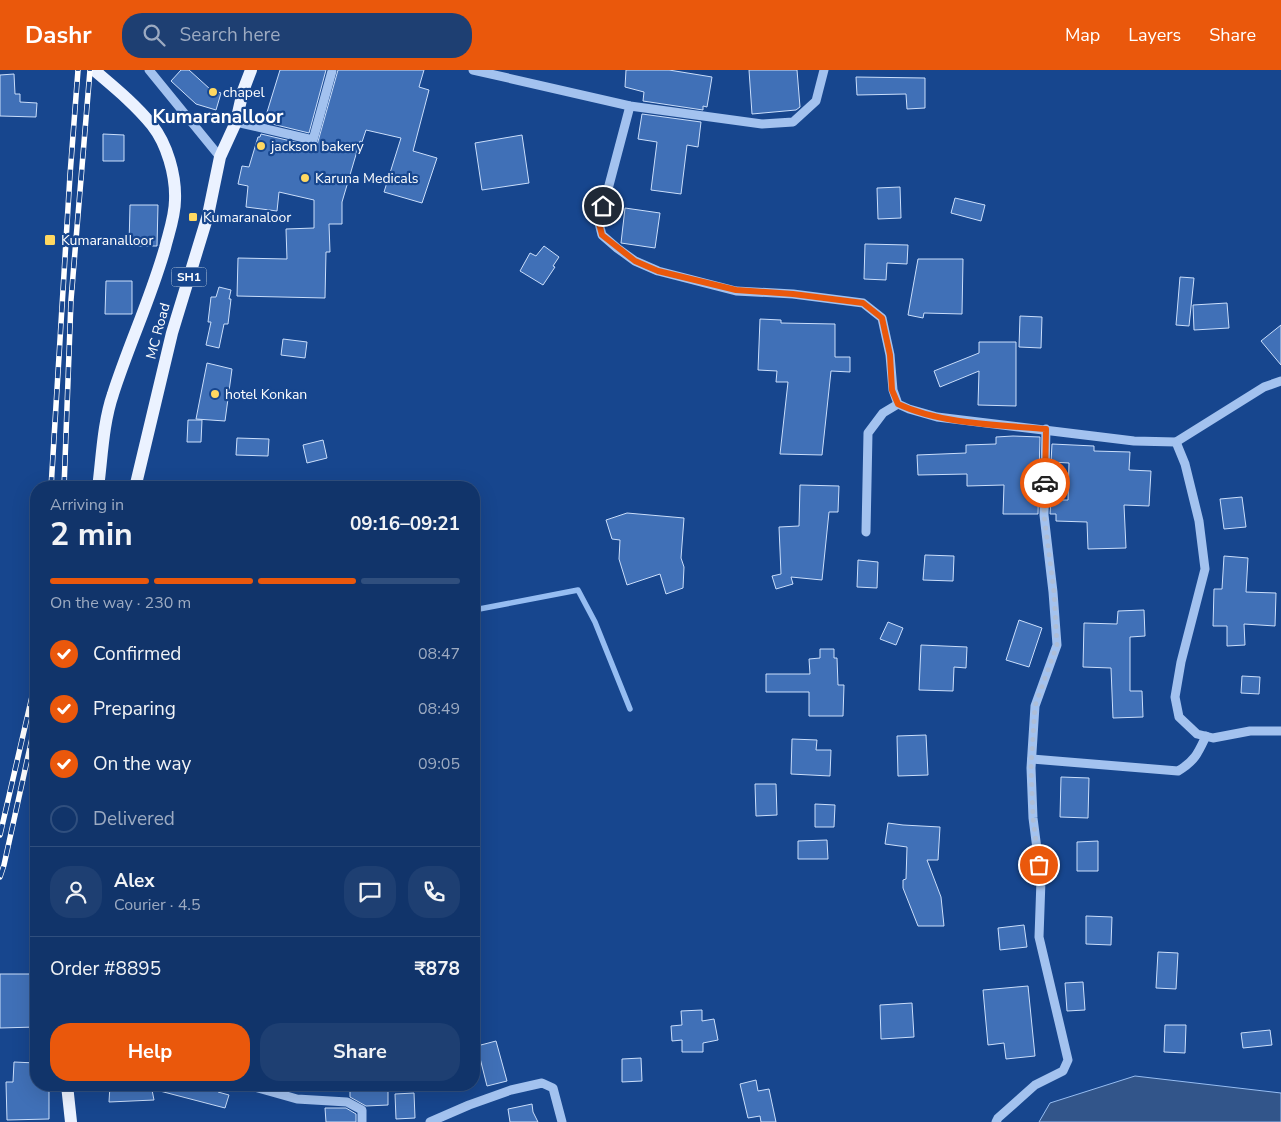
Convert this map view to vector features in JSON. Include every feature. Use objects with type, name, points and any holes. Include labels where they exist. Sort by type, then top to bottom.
[{"type":"main road","points":[[94,70],[126,96],[153,126],[166,151],[174,179],[175,200],[173,219],[155,283],[128,349],[112,396],[99,481]]},
{"type":"main road","name":"MC Road","points":[[137,481],[172,333],[208,215],[220,157],[236,122],[243,91],[251,70]]},
{"type":"main road","points":[[68,1091],[72,1122]]},
{"type":"street","points":[[149,70],[220,157]]},
{"type":"street","points":[[473,70],[630,106],[762,124],[793,122],[816,101],[824,70]]},
{"type":"street","points":[[236,122],[313,140],[332,72]]},
{"type":"street","points":[[630,106],[599,223],[602,235],[635,261],[658,271],[682,278],[736,290],[793,294],[863,303],[882,318],[890,355],[892,390],[898,404],[909,409],[937,417],[1046,429],[1134,442],[1176,442],[1264,387],[1281,381]]},
{"type":"street","points":[[866,532],[868,434],[883,413],[898,404]]},
{"type":"street","points":[[996,1122],[998,1118],[1035,1085],[1063,1071],[1068,1060],[1039,936],[1041,880],[1033,818],[1032,759],[1035,706],[1057,645],[1054,592],[1044,515],[1046,429]]},
{"type":"street","points":[[1176,442],[1185,464],[1199,521],[1205,569],[1183,653],[1175,697],[1179,717],[1197,734],[1213,738],[1250,731],[1281,731]]},
{"type":"street","points":[[1032,759],[1178,770],[1190,763],[1196,756],[1206,736]]},
{"type":"street","points":[[430,1122],[511,1090],[542,1083],[553,1088],[562,1122]]},
{"type":"street","points":[[269,1091],[297,1099],[347,1102],[362,1110],[362,1122]]},
{"type":"water","points":[[1135,1076],[1281,1093],[1281,1122],[1039,1122],[1050,1103]]},
{"type":"building","points":[[181,70],[189,70],[210,89],[221,93],[216,110],[196,104],[171,81]]},
{"type":"building","points":[[280,70],[326,70],[309,133],[264,122]]},
{"type":"building","points":[[338,70],[424,70],[419,87],[429,90],[413,151],[437,158],[422,203],[384,192],[401,138],[366,130],[362,142],[360,141],[342,202],[342,224],[329,224],[330,252],[326,252],[325,298],[237,296],[238,258],[287,259],[286,229],[314,228],[314,200],[279,192],[277,211],[246,207],[248,186],[238,184],[242,166],[249,167],[258,137],[261,134],[312,146],[317,145]]},
{"type":"building","points":[[626,70],[669,70],[712,77],[707,107],[703,106],[703,110],[643,101],[644,92],[625,87]]},
{"type":"building","points":[[749,70],[797,70],[800,107],[796,110],[752,114]]},
{"type":"building","points":[[14,74],[15,94],[20,94],[20,102],[37,103],[36,117],[0,116],[0,75]]},
{"type":"building","points":[[856,77],[925,78],[925,108],[907,109],[906,94],[857,95]]},
{"type":"building","points":[[642,114],[701,122],[698,147],[687,145],[681,194],[651,190],[657,142],[638,139]]},
{"type":"building","points":[[103,134],[124,135],[124,161],[103,161]]},
{"type":"building","points":[[522,135],[529,183],[482,190],[475,143]]},
{"type":"building","points":[[900,187],[901,218],[878,219],[877,188]]},
{"type":"building","points":[[955,198],[985,205],[981,221],[951,213]]},
{"type":"building","points":[[130,205],[158,205],[157,246],[129,246]]},
{"type":"building","points":[[625,208],[660,213],[655,248],[621,243]]},
{"type":"building","points":[[865,244],[908,245],[907,264],[887,263],[886,280],[864,279]]},
{"type":"building","points":[[544,246],[559,257],[543,285],[520,271],[530,253],[536,256]]},
{"type":"building","points":[[918,259],[963,259],[962,314],[924,313],[923,318],[908,315]]},
{"type":"building","points":[[1180,277],[1194,278],[1189,326],[1176,325]]},
{"type":"building","points":[[106,281],[132,281],[132,314],[105,314]]},
{"type":"building","points":[[219,287],[231,290],[229,299],[231,299],[228,324],[224,324],[219,348],[206,345],[211,322],[208,322],[211,297],[216,297]]},
{"type":"building","points":[[1227,303],[1229,328],[1194,330],[1193,305]]},
{"type":"building","points":[[1020,316],[1042,317],[1041,348],[1019,347]]},
{"type":"building","points":[[760,319],[781,320],[781,323],[835,324],[835,357],[850,357],[850,372],[831,371],[822,455],[780,454],[788,382],[776,382],[777,371],[758,370]]},
{"type":"building","points":[[1281,325],[1281,365],[1261,341]]},
{"type":"building","points":[[283,339],[307,342],[305,358],[281,355]]},
{"type":"building","points":[[979,342],[1016,342],[1016,406],[978,405],[979,371],[940,387],[934,371],[979,353]]},
{"type":"building","name":"hotel Konkan","points":[[207,363],[232,369],[225,421],[196,419]]},
{"type":"building","points":[[188,420],[202,420],[201,442],[187,442]]},
{"type":"building","points":[[996,437],[1040,437],[1038,514],[1003,514],[1004,485],[967,486],[967,474],[918,475],[917,455],[966,453],[966,445],[996,444]]},
{"type":"building","points":[[237,438],[269,439],[268,456],[236,455]]},
{"type":"building","points":[[323,440],[327,458],[307,463],[303,445]]},
{"type":"building","points":[[1052,444],[1094,446],[1094,451],[1130,452],[1129,470],[1151,471],[1149,506],[1124,505],[1126,548],[1088,549],[1087,522],[1056,521],[1056,514],[1050,514],[1051,500],[1068,500],[1069,463],[1051,462]]},
{"type":"building","points":[[800,485],[839,486],[838,512],[829,512],[822,580],[791,577],[793,584],[776,589],[772,576],[781,574],[779,527],[799,526]]},
{"type":"building","points":[[1242,497],[1246,527],[1224,529],[1220,499]]},
{"type":"building","points":[[627,513],[684,518],[681,558],[684,567],[683,588],[666,594],[660,574],[627,585],[619,559],[620,540],[612,539],[606,520]]},
{"type":"building","points":[[925,555],[954,556],[953,581],[923,580]]},
{"type":"building","points":[[1224,556],[1248,558],[1246,592],[1276,593],[1275,626],[1244,624],[1245,645],[1227,646],[1227,626],[1213,626],[1214,589],[1222,589]]},
{"type":"building","points":[[858,560],[878,562],[877,588],[857,587]]},
{"type":"building","points":[[1144,610],[1145,636],[1130,637],[1130,691],[1142,691],[1143,717],[1113,718],[1111,668],[1083,667],[1084,623],[1117,624],[1118,611]]},
{"type":"building","points":[[1019,620],[1042,628],[1029,667],[1006,660]]},
{"type":"building","points":[[888,622],[903,628],[896,645],[880,639]]},
{"type":"building","points":[[921,645],[967,647],[966,668],[954,667],[953,691],[919,690]]},
{"type":"building","points":[[820,649],[834,649],[834,658],[837,658],[838,685],[844,685],[843,716],[809,716],[809,692],[766,692],[766,674],[810,674],[809,659],[820,658]]},
{"type":"building","points":[[1242,676],[1260,677],[1259,694],[1241,693]]},
{"type":"building","points":[[926,735],[928,775],[898,776],[897,736]]},
{"type":"building","points":[[792,739],[817,740],[816,750],[831,750],[830,776],[791,774]]},
{"type":"building","points":[[1061,777],[1089,778],[1088,818],[1060,817]]},
{"type":"building","points":[[755,784],[776,784],[777,815],[756,816]]},
{"type":"building","points":[[815,804],[835,805],[834,827],[815,827]]},
{"type":"building","points":[[888,823],[940,827],[938,860],[927,860],[941,897],[944,926],[918,926],[903,888],[903,880],[906,879],[907,847],[885,844]]},
{"type":"building","points":[[827,840],[828,859],[798,859],[798,841]]},
{"type":"building","points":[[1098,841],[1098,871],[1077,871],[1077,842]]},
{"type":"building","points":[[1086,916],[1112,917],[1111,945],[1086,944]]},
{"type":"building","points":[[1024,925],[1027,947],[1000,950],[998,928]]},
{"type":"building","points":[[1158,952],[1178,953],[1176,989],[1156,988]]},
{"type":"building","points":[[0,974],[30,974],[30,1027],[0,1028]]},
{"type":"building","points":[[1083,982],[1085,1010],[1067,1011],[1065,983]]},
{"type":"building","points":[[1028,986],[1035,1056],[1006,1059],[1004,1043],[988,1045],[983,990]]},
{"type":"building","points":[[912,1003],[914,1037],[881,1039],[880,1005]]},
{"type":"building","points":[[702,1010],[702,1021],[714,1019],[718,1040],[703,1043],[703,1052],[682,1052],[682,1040],[672,1041],[671,1026],[682,1025],[681,1011]]},
{"type":"building","points":[[1165,1025],[1186,1025],[1185,1053],[1164,1052]]},
{"type":"building","points":[[1270,1030],[1272,1045],[1243,1048],[1241,1033]]},
{"type":"building","points":[[496,1041],[507,1081],[487,1086],[480,1058],[480,1045]]},
{"type":"building","points":[[641,1058],[642,1081],[622,1082],[622,1059]]},
{"type":"building","points":[[14,1062],[30,1063],[30,1091],[49,1091],[49,1119],[7,1120],[6,1082],[13,1082]]},
{"type":"building","points":[[756,1080],[758,1091],[769,1089],[776,1122],[761,1122],[760,1116],[748,1118],[740,1084]]},
{"type":"building","points":[[110,1091],[152,1091],[154,1100],[109,1102]]},
{"type":"building","points":[[160,1091],[218,1091],[229,1095],[225,1108]]},
{"type":"building","points":[[350,1091],[388,1091],[388,1105],[366,1106],[350,1097]]},
{"type":"building","points":[[414,1093],[415,1118],[396,1119],[395,1094]]},
{"type":"building","points":[[532,1104],[533,1112],[538,1122],[510,1122],[508,1109]]},
{"type":"building","points":[[325,1108],[346,1108],[356,1114],[356,1122],[326,1122]]},
{"type":"waterway","points":[[480,609],[578,590],[595,622],[630,709]]},
{"type":"railway","points":[[51,481],[78,70]]},
{"type":"railway","points":[[64,481],[71,300],[90,70]]},
{"type":"railway","points":[[0,835],[30,705]]},
{"type":"railway","points":[[0,877],[30,747]]},
{"type":"way so far","points":[[1039,865],[1033,818],[1031,768],[1035,706],[1057,645],[1054,592],[1044,515],[1045,483]]},
{"type":"place","name":"chapel","points":[[213,92]]},
{"type":"place","name":"jackson bakery","points":[[261,146]]},
{"type":"place","name":"Karuna Medicals","points":[[305,178]]},
{"type":"place","name":"Kumaranaloor","points":[[193,217]]},
{"type":"place","name":"Kumaranalloor","points":[[50,240]]},
{"type":"place","name":"hotel Konkan","points":[[215,394]]},
{"type":"district","name":"Kumaranalloor","points":[[218,117]]},
{"type":"route","points":[[603,206],[599,223],[602,235],[635,261],[658,271],[736,290],[793,294],[863,303],[882,318],[890,355],[892,390],[898,404],[937,417],[1046,429],[1045,483]]}]
